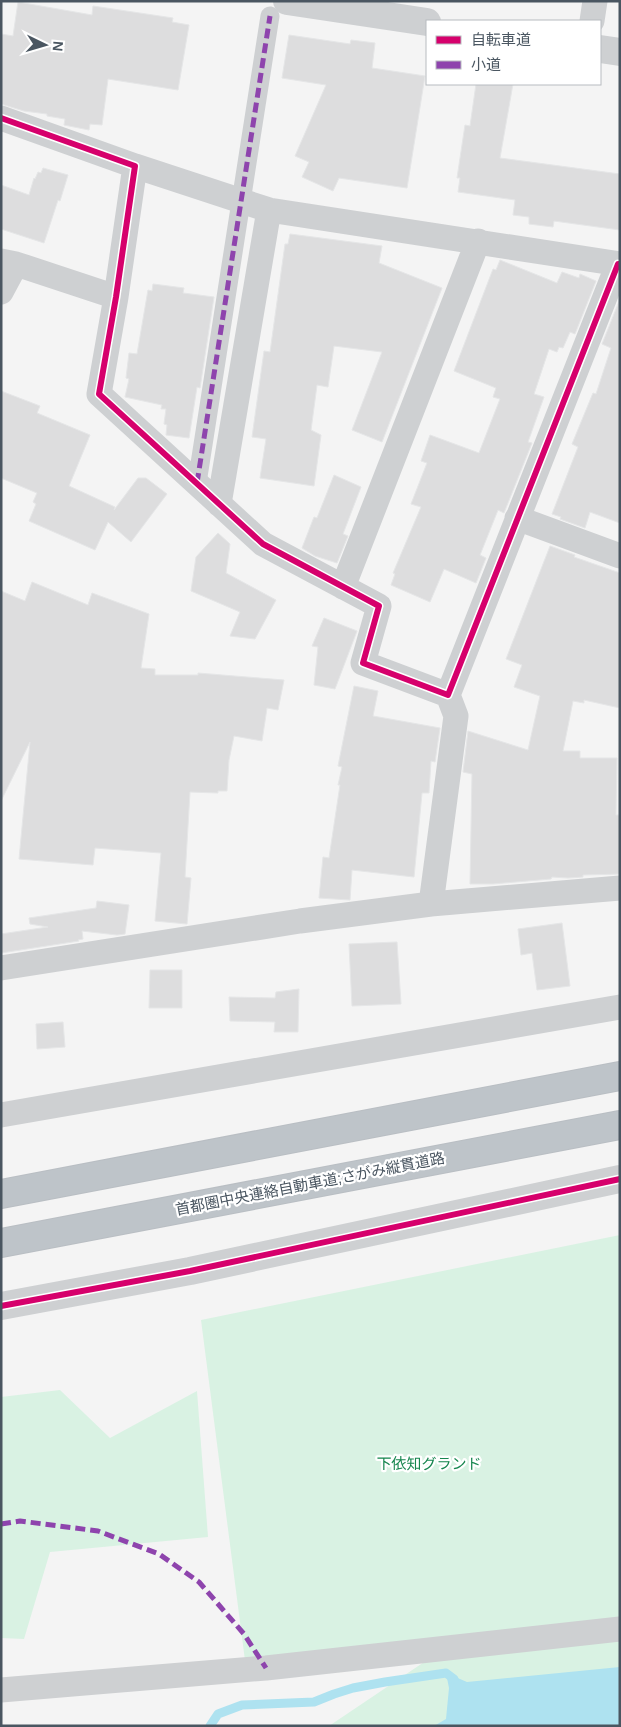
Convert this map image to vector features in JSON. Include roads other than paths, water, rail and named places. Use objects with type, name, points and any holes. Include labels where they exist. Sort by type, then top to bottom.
[{"type":"highway","points":[[1,1194],[620,1076]]},
{"type":"highway","name":"首都圏中央連絡自動車道;さがみ縦貫道路","points":[[1,1243],[620,1124]]},
{"type":"street","points":[[592,20],[595,1]]},
{"type":"street","points":[[196,483],[241,201],[279,8],[426,22]]},
{"type":"street","points":[[601,49],[620,52]]},
{"type":"street","points":[[1,118],[135,166],[270,210],[619,264],[448,695],[456,716],[431,904]]},
{"type":"street","points":[[135,166],[116,296],[99,394],[263,544],[379,606],[363,663],[448,695]]},
{"type":"street","points":[[219,504],[270,210]]},
{"type":"street","points":[[343,587],[478,241]]},
{"type":"street","points":[[1,292],[9,263],[116,296]]},
{"type":"street","points":[[517,518],[620,556]]},
{"type":"street","points":[[1,968],[300,920],[431,904],[620,888]]},
{"type":"street","points":[[1,1115],[620,1007]]},
{"type":"street","points":[[1,1306],[199,1269],[620,1180]]},
{"type":"street","points":[[1,1690],[266,1668],[620,1629]]},
{"type":"water","points":[[620,1667],[620,1726],[434,1726],[446,1719],[449,1688],[446,1673],[467,1682]]},
{"type":"waterway","points":[[210,1726],[218,1714],[242,1705],[314,1702],[353,1688],[446,1673],[454,1679]]},
{"type":"park label","name":"下依知グランド","points":[[429,1464]]}]
